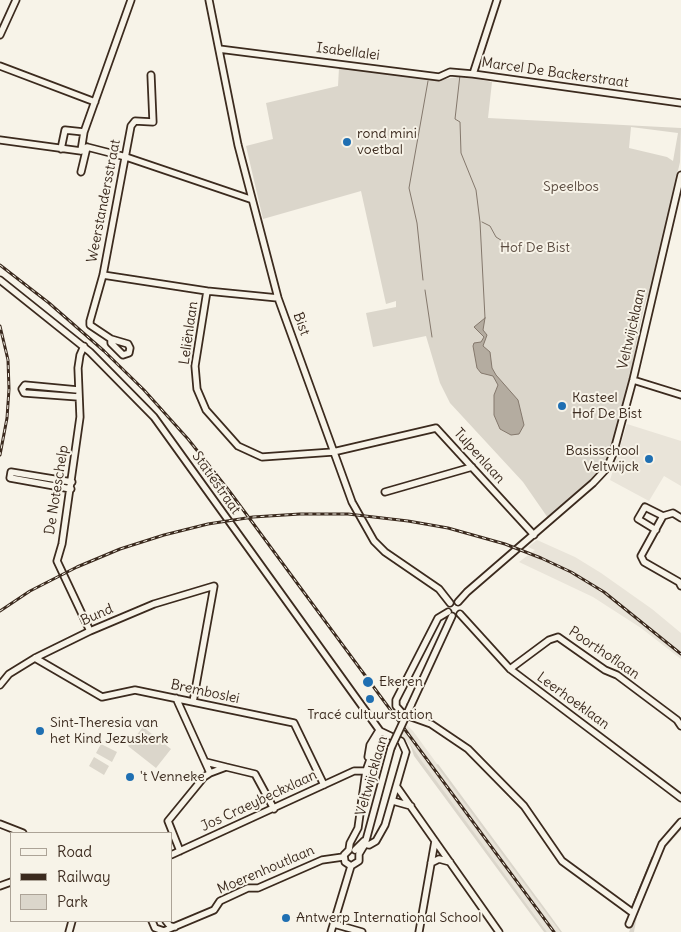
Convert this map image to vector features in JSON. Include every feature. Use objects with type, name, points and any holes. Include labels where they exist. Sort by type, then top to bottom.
[{"type":"street","points":[[0,36],[16,0]]},
{"type":"street","points":[[81,151],[84,132],[131,0]]},
{"type":"street","name":"Bist","points":[[209,0],[250,199],[278,298],[352,502],[374,541],[385,552],[439,589],[450,603]]},
{"type":"street","name":"Marcel De Backerstraat","points":[[497,0],[473,74],[681,103]]},
{"type":"street","name":"Isabellalei","points":[[219,48],[439,77],[450,72],[473,74]]},
{"type":"street","points":[[0,66],[95,102]]},
{"type":"street","name":"Weerstandersstraat","points":[[111,339],[90,325],[103,275],[131,126],[135,121],[153,122],[151,74]]},
{"type":"street","points":[[61,149],[64,130],[84,132]]},
{"type":"street","points":[[0,140],[81,151],[87,148],[126,157],[250,199]]},
{"type":"street","points":[[82,172],[87,148]]},
{"type":"street","name":"Veltwijcklaan","points":[[458,602],[466,592],[534,535],[593,483],[607,468],[613,454],[633,380],[680,186],[681,175]]},
{"type":"street","points":[[103,275],[207,291],[278,298]]},
{"type":"street","name":"Statiestraat","points":[[0,280],[84,346],[154,417],[380,730]]},
{"type":"street","name":"Leliënlaan","points":[[207,291],[196,366],[197,390],[211,416],[238,446],[262,457],[333,452]]},
{"type":"street","name":"De Noteschelp","points":[[84,346],[79,361],[78,394],[80,417],[71,486],[57,561],[90,631]]},
{"type":"street","points":[[633,380],[681,395]]},
{"type":"street","points":[[25,385],[78,394],[24,393],[22,389],[25,385]]},
{"type":"street","name":"Tulpenlaan","points":[[333,452],[436,428],[534,535]]},
{"type":"street","points":[[384,492],[472,467]]},
{"type":"street","points":[[11,472],[71,486],[10,478],[11,472]]},
{"type":"street","points":[[656,530],[638,519],[645,507],[663,516],[674,514],[681,518]]},
{"type":"street","points":[[663,516],[641,556],[644,562],[680,582]]},
{"type":"street","name":"Bund","points":[[0,685],[10,674],[35,658],[90,631],[154,604],[214,586],[192,702]]},
{"type":"street","points":[[450,614],[450,603],[458,602],[462,610],[460,614],[450,614],[438,618],[396,700],[396,706],[403,714],[431,724],[468,749],[524,806],[562,861],[633,913]]},
{"type":"street","name":"Veltwijcklaan","points":[[343,857],[365,844],[391,748],[450,614]]},
{"type":"street","name":"Leerhoeklaan","points":[[460,614],[510,669],[681,798]]},
{"type":"street","name":"Poorthoflaan","points":[[510,669],[549,640],[558,636],[605,670],[617,675],[677,720],[681,726]]},
{"type":"street","points":[[46,653],[52,668]]},
{"type":"street","name":"Bremboslei","points":[[35,658],[102,697],[135,690],[294,723],[324,785]]},
{"type":"street","points":[[176,698],[210,773]]},
{"type":"street","points":[[365,844],[370,846],[380,836],[393,801],[405,756],[404,746],[399,739],[380,730]]},
{"type":"street","name":"Veltwijcklaan","points":[[331,932],[351,866],[359,861],[350,843],[358,828],[370,745],[374,735],[380,730]]},
{"type":"street","points":[[206,762],[254,774],[274,809]]},
{"type":"street","points":[[180,851],[168,821],[204,777],[226,767]]},
{"type":"street","name":"Veltwijcklaan","points":[[358,771],[366,771]]},
{"type":"street","name":"Jos Craeybeckxlaan","points":[[172,855],[358,771]]},
{"type":"street","points":[[397,787],[499,932]]},
{"type":"street","points":[[393,801],[411,806]]},
{"type":"street","points":[[629,924],[662,844],[681,822]]},
{"type":"street","points":[[0,824],[20,832]]},
{"type":"street","name":"Veltwijcklaan","points":[[354,851],[368,835]]},
{"type":"street","points":[[419,932],[435,841]]},
{"type":"street","points":[[343,857],[345,862],[351,866]]},
{"type":"street","name":"Moerenhoutlaan","points":[[175,927],[214,910],[220,901],[248,888],[258,888],[322,860],[343,857]]},
{"type":"street","points":[[431,863],[439,859],[450,862]]},
{"type":"street","points":[[153,922],[160,930],[175,927]]},
{"type":"street","points":[[167,922],[170,926],[175,927]]},
{"type":"street","points":[[334,924],[362,932]]},
{"type":"shaded area","points":[[485,318],[483,330],[487,335],[483,346],[490,352],[492,368],[496,375],[518,400],[524,425],[519,434],[511,435],[500,429],[494,415],[494,395],[498,385],[493,376],[481,373],[477,368],[473,346],[474,343],[481,342],[484,337],[474,327]]},
{"type":"shaded area","name":"Basisschool Veltwijck","points":[[627,424],[681,441],[681,486],[664,476],[649,501],[610,480]]},
{"type":"shaded area","points":[[537,540],[575,557],[652,609],[681,633],[681,659],[641,628],[593,597],[519,562],[535,550],[528,547]]},
{"type":"shaded area","points":[[407,725],[560,932],[547,932],[402,735]]},
{"type":"green space","name":"Hof De Bist","points":[[339,68],[439,80],[463,76],[492,82],[488,118],[681,128],[680,162],[649,297],[647,297],[644,307],[635,350],[636,356],[610,455],[598,473],[548,518],[523,482],[450,403],[440,383],[426,336],[373,347],[366,313],[396,307],[396,301],[386,304],[361,191],[263,219],[246,146],[273,139],[266,103],[338,86]],"holes":[[[631,127],[678,133],[673,161],[667,157],[629,148]]]},
{"type":"green space","points":[[143,727],[171,749],[156,768],[128,746]]},
{"type":"green space","points":[[101,744],[117,752],[112,762],[96,753]]},
{"type":"green space","points":[[410,744],[547,932],[544,932],[414,756]]},
{"type":"green space","points":[[94,757],[109,766],[104,775],[89,766]]},
{"type":"green space","points":[[438,764],[562,932],[560,932],[436,765]]},
{"type":"green space","points":[[681,826],[681,830],[664,849],[637,916],[634,932],[629,932],[663,847]]},
{"type":"waterway","points":[[460,75],[455,119],[460,122],[461,153],[476,190],[480,222],[485,318]]},
{"type":"waterway","points":[[423,280],[417,223],[409,188],[428,81]]},
{"type":"waterway","points":[[482,222],[490,226],[496,237],[507,244]]},
{"type":"waterway","points":[[508,244],[512,246]]},
{"type":"waterway","points":[[425,290],[432,337]]},
{"type":"waterway","points":[[632,906],[652,857]]},
{"type":"railway","points":[[0,265],[49,303],[104,351],[144,390],[188,439],[230,492],[554,932]]},
{"type":"railway","points":[[0,326],[8,360],[9,389],[7,418],[0,455]]},
{"type":"railway","points":[[0,611],[30,591],[77,567],[120,549],[164,535],[208,524],[253,517],[300,514],[348,514],[448,528],[505,544],[541,558],[571,572],[604,592],[681,654]]},
{"type":"place","name":"rond mini voetbal","points":[[347,142]]},
{"type":"place","name":"Kasteel Hof De Bist","points":[[562,406]]},
{"type":"place","name":"Basisschool Veltwijck","points":[[649,459]]},
{"type":"place","name":"Ekeren","points":[[368,682]]},
{"type":"place","name":"Tracé cultuurstation","points":[[370,699]]},
{"type":"place","name":"Sint-Theresia van het Kind Jezuskerk","points":[[40,731]]},
{"type":"place","name":"'t Venneke","points":[[130,777]]},
{"type":"place","name":"Antwerp International School","points":[[286,918]]},
{"type":"park label","name":"Speelbos","points":[[571,187]]}]
